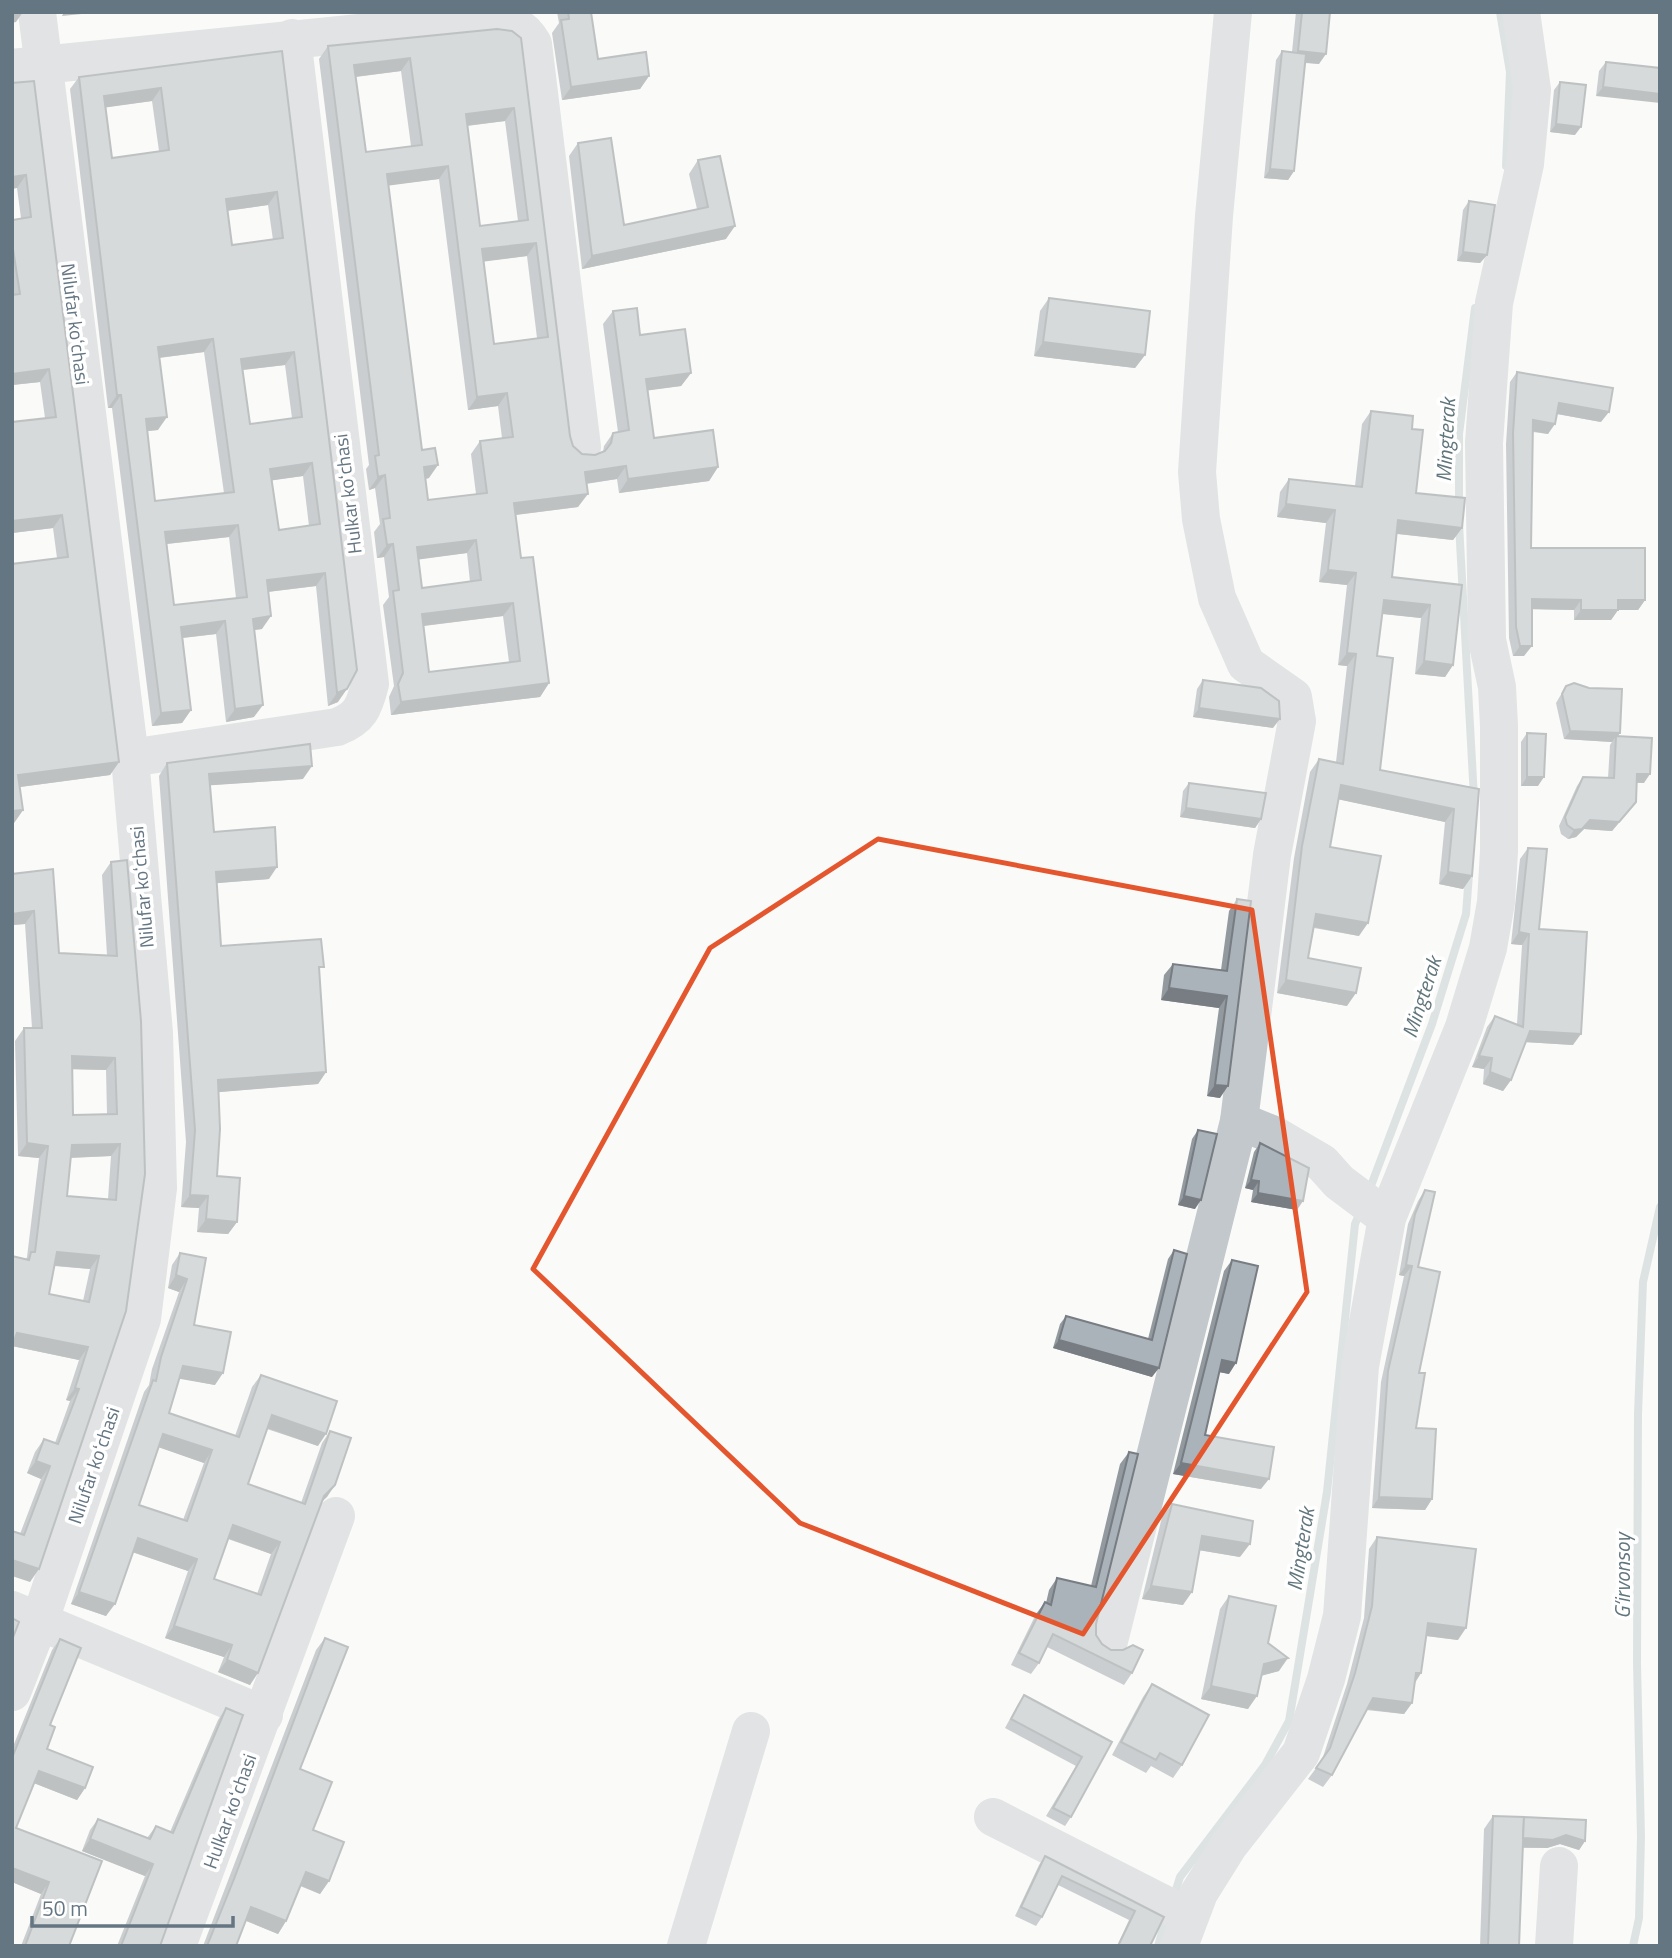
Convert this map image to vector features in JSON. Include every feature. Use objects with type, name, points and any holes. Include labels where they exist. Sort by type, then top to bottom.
[{"type":"street","name":"Nilufar koʻchasi","points":[[12,1692],[26,1615],[142,1320],[158,1188],[154,1033],[130,758],[28,66],[37,12]]},
{"type":"street","points":[[1109,1642],[1239,1121],[1272,855],[1297,721],[1293,697],[1246,664],[1217,598],[1201,519],[1197,472],[1214,216],[1233,12]]},
{"type":"street","points":[[993,1816],[1184,1931],[1199,1893],[1229,1845],[1301,1753],[1326,1679],[1342,1616],[1360,1366],[1379,1213],[1464,1027],[1488,948],[1496,902],[1499,726],[1497,687],[1487,640],[1484,443],[1494,303],[1525,164],[1532,90],[1521,12]]},
{"type":"street","points":[[28,66],[488,20],[512,23],[525,30],[533,44],[582,447]]},
{"type":"street","name":"Hulkar koʻchasi","points":[[130,758],[337,727],[356,720],[365,706],[370,684],[292,38]]},
{"type":"street","points":[[1239,1121],[1274,1135],[1322,1163],[1339,1182],[1379,1213]]},
{"type":"street","name":"Hulkar koʻchasi","points":[[177,1946],[336,1516]]},
{"type":"street","points":[[26,1615],[264,1715]]},
{"type":"street","points":[[686,1946],[751,1731]]},
{"type":"street","points":[[1553,1946],[1559,1866]]},
{"type":"highlighted area","points":[[878,839],[1252,910],[1307,1292],[1083,1634],[800,1523],[533,1269],[710,948]]},
{"type":"building","points":[[568,12],[591,12],[598,59],[646,52],[649,76],[571,87],[561,20],[569,19]]},
{"type":"building","points":[[1302,12],[1330,12],[1326,54],[1298,51]]},
{"type":"building","points":[[497,29],[512,31],[521,38],[570,436],[573,446],[582,454],[595,455],[605,451],[611,443],[613,433],[629,430],[613,311],[637,308],[640,335],[685,329],[691,373],[646,379],[654,438],[713,430],[718,467],[628,479],[626,466],[585,472],[588,494],[514,503],[521,558],[533,557],[549,683],[401,702],[398,684],[403,673],[393,591],[399,590],[393,544],[387,545],[383,519],[390,518],[385,475],[378,477],[375,456],[379,455],[328,46]],"holes":[[[410,58],[422,145],[366,152],[354,65]],[[514,108],[528,220],[480,226],[466,114]],[[448,166],[477,397],[507,393],[513,437],[480,441],[487,493],[428,500],[424,467],[438,465],[435,448],[422,450],[387,174]],[[536,243],[548,337],[494,344],[482,249]],[[476,540],[481,580],[422,588],[417,547]],[[513,603],[520,661],[429,672],[422,614]]]},
{"type":"building","points":[[282,51],[357,670],[347,689],[337,693],[325,573],[267,580],[271,616],[253,619],[263,705],[235,709],[225,621],[181,627],[191,710],[161,713],[121,395],[117,395],[79,77]],"holes":[[[161,88],[169,150],[112,158],[104,96]],[[277,192],[283,238],[232,245],[226,199]],[[213,339],[234,492],[155,501],[146,419],[167,417],[158,347]],[[294,352],[302,417],[250,424],[241,359]],[[312,463],[320,524],[279,530],[270,469]],[[238,525],[247,597],[174,605],[165,532]]]},
{"type":"building","points":[[1282,51],[1306,54],[1294,171],[1270,169]]},
{"type":"building","points":[[1606,62],[1660,68],[1660,94],[1603,87]]},
{"type":"building","points":[[34,81],[119,762],[18,775],[23,810],[12,811],[12,564],[68,557],[62,515],[12,521],[12,422],[56,417],[49,369],[12,374],[12,295],[20,294],[12,243],[12,220],[31,217],[26,175],[12,177],[12,83]]},
{"type":"building","points":[[1560,82],[1586,85],[1581,127],[1556,124]]},
{"type":"building","points":[[611,138],[624,225],[708,207],[698,160],[720,156],[735,226],[592,256],[578,143]]},
{"type":"building","points":[[1469,201],[1495,205],[1487,255],[1463,252]]},
{"type":"building","points":[[1049,298],[1150,311],[1145,355],[1043,342]]},
{"type":"building","points":[[1517,372],[1613,388],[1609,412],[1559,403],[1555,424],[1533,420],[1531,548],[1645,548],[1645,600],[1618,600],[1618,610],[1581,610],[1581,600],[1532,599],[1532,646],[1520,646],[1516,627],[1513,433]]},
{"type":"building","points":[[1371,411],[1413,416],[1412,429],[1423,430],[1416,493],[1465,498],[1462,528],[1398,520],[1392,577],[1462,585],[1453,665],[1424,661],[1430,605],[1384,600],[1377,656],[1393,658],[1380,770],[1479,789],[1472,876],[1448,872],[1454,809],[1341,785],[1330,847],[1381,856],[1368,923],[1316,914],[1308,958],[1361,968],[1356,993],[1286,980],[1302,846],[1319,759],[1343,764],[1356,654],[1347,653],[1356,573],[1328,570],[1335,510],[1286,504],[1289,479],[1362,487]]},
{"type":"building","points":[[1203,680],[1261,688],[1279,701],[1280,719],[1199,708]]},
{"type":"building","points":[[1574,683],[1589,688],[1622,689],[1620,733],[1570,731],[1562,694],[1566,686]]},
{"type":"building","points":[[1527,733],[1546,734],[1544,777],[1527,777]]},
{"type":"building","points":[[1616,736],[1652,738],[1650,774],[1637,774],[1636,802],[1619,822],[1590,820],[1582,829],[1574,830],[1567,825],[1565,817],[1583,777],[1614,778]]},
{"type":"building","points":[[310,744],[312,766],[209,774],[214,832],[275,827],[277,867],[216,872],[221,946],[321,939],[324,967],[319,967],[326,1072],[218,1080],[220,1129],[217,1176],[240,1178],[237,1222],[206,1219],[208,1196],[190,1195],[195,1130],[167,763]]},
{"type":"building","points":[[1189,783],[1266,793],[1261,819],[1186,808]]},
{"type":"building","points":[[1528,848],[1547,849],[1539,929],[1587,932],[1581,1034],[1530,1031],[1511,1080],[1490,1072],[1492,1058],[1479,1056],[1495,1016],[1523,1027],[1529,934],[1519,932]]},
{"type":"building","points":[[127,860],[141,1021],[145,1174],[126,1311],[39,1569],[12,1560],[12,1531],[24,1535],[50,1466],[36,1461],[44,1439],[58,1444],[79,1389],[75,1388],[88,1347],[17,1333],[12,1346],[12,1256],[29,1260],[31,1252],[35,1252],[48,1146],[27,1143],[24,1028],[42,1028],[34,911],[12,914],[12,874],[53,869],[59,953],[117,956],[111,862]],"holes":[[[72,1056],[115,1058],[117,1114],[73,1115]],[[120,1144],[116,1200],[67,1196],[72,1145]],[[57,1252],[99,1256],[89,1302],[49,1294]]]},
{"type":"building","points":[[1237,899],[1251,901],[1228,1086],[1215,1085],[1227,996],[1169,988],[1173,964],[1227,971]]},
{"type":"building","points":[[1198,1130],[1217,1134],[1201,1200],[1184,1196]]},
{"type":"building","points":[[1260,1143],[1309,1168],[1303,1201],[1258,1193],[1259,1181],[1251,1180]]},
{"type":"building","points":[[1425,1190],[1435,1192],[1418,1267],[1440,1272],[1419,1373],[1425,1373],[1416,1428],[1436,1429],[1432,1499],[1379,1497],[1388,1371],[1412,1266],[1406,1265],[1415,1214]]},
{"type":"building","points":[[1174,1250],[1187,1254],[1159,1368],[1059,1340],[1066,1316],[1152,1340]]},
{"type":"building","points":[[180,1253],[206,1258],[194,1325],[231,1332],[223,1373],[183,1366],[169,1413],[239,1437],[261,1375],[337,1401],[326,1434],[272,1415],[248,1484],[305,1504],[330,1431],[351,1438],[335,1485],[324,1496],[258,1673],[227,1660],[232,1645],[174,1626],[197,1559],[138,1538],[115,1604],[79,1592],[153,1380],[156,1381],[161,1357],[187,1279],[176,1275]],"holes":[[[163,1434],[212,1450],[187,1521],[139,1505]],[[233,1525],[280,1542],[261,1595],[214,1579]]]},
{"type":"building","points":[[1232,1260],[1258,1266],[1236,1363],[1222,1360],[1205,1435],[1274,1447],[1269,1479],[1181,1463]]},
{"type":"building","points":[[1129,1452],[1138,1454],[1096,1624],[1096,1635],[1102,1644],[1111,1650],[1123,1650],[1133,1645],[1143,1650],[1132,1673],[1053,1634],[1039,1663],[1019,1653],[1045,1602],[1051,1605],[1057,1578],[1096,1587]]},
{"type":"building","points":[[1172,1504],[1253,1521],[1250,1544],[1202,1536],[1192,1592],[1151,1586]]},
{"type":"building","points":[[1377,1537],[1476,1549],[1466,1628],[1428,1623],[1421,1673],[1416,1673],[1412,1703],[1373,1698],[1332,1775],[1316,1768],[1330,1748],[1355,1673],[1372,1606]]},
{"type":"building","points":[[1229,1596],[1276,1606],[1268,1643],[1288,1658],[1264,1664],[1257,1696],[1211,1686]]},
{"type":"building","points":[[12,1618],[19,1622],[12,1640]]},
{"type":"building","points":[[325,1638],[348,1647],[300,1769],[332,1782],[313,1830],[344,1842],[329,1881],[306,1872],[286,1921],[251,1907],[236,1946],[207,1946],[234,1879]]},
{"type":"building","points":[[60,1639],[81,1648],[50,1725],[55,1727],[47,1749],[93,1767],[85,1788],[39,1771],[16,1828],[102,1861],[69,1946],[25,1946],[49,1882],[12,1868],[12,1758]]},
{"type":"building","points":[[1152,1684],[1209,1715],[1182,1765],[1160,1753],[1156,1760],[1121,1742]]},
{"type":"building","points":[[1024,1695],[1112,1742],[1071,1817],[1053,1808],[1082,1757],[1011,1719]]},
{"type":"building","points":[[226,1708],[243,1715],[160,1946],[121,1946],[153,1864],[90,1839],[98,1819],[150,1839],[156,1826],[173,1833]]},
{"type":"building","points":[[1493,1816],[1524,1817],[1519,1946],[1488,1946]]},
{"type":"building","points":[[1524,1817],[1586,1820],[1585,1841],[1566,1835],[1553,1840],[1523,1838]]},
{"type":"building","points":[[1045,1856],[1164,1917],[1150,1946],[1118,1946],[1135,1911],[1062,1876],[1042,1917],[1021,1907]]},
{"type":"waterway","name":"Mingterak","points":[[1500,12],[1510,72],[1506,166]]},
{"type":"waterway","name":"Mingterak","points":[[1459,508],[1459,434],[1475,308]]},
{"type":"waterway","name":"Mingterak","points":[[1459,524],[1474,798]]},
{"type":"waterway","name":"Mingterak","points":[[1369,1191],[1432,1024],[1466,914],[1469,874]]},
{"type":"waterway","name":"G‘irvonsoy","points":[[1633,1946],[1639,1918],[1641,1837],[1637,1664],[1638,1414],[1643,1282],[1660,1207]]},
{"type":"waterway","name":"Mingterak","points":[[1174,1896],[1180,1877],[1265,1765],[1289,1721],[1327,1492],[1355,1224],[1360,1212]]},
{"type":"waterway","name":"Mingterak","points":[[1158,1946],[1167,1915]]}]
